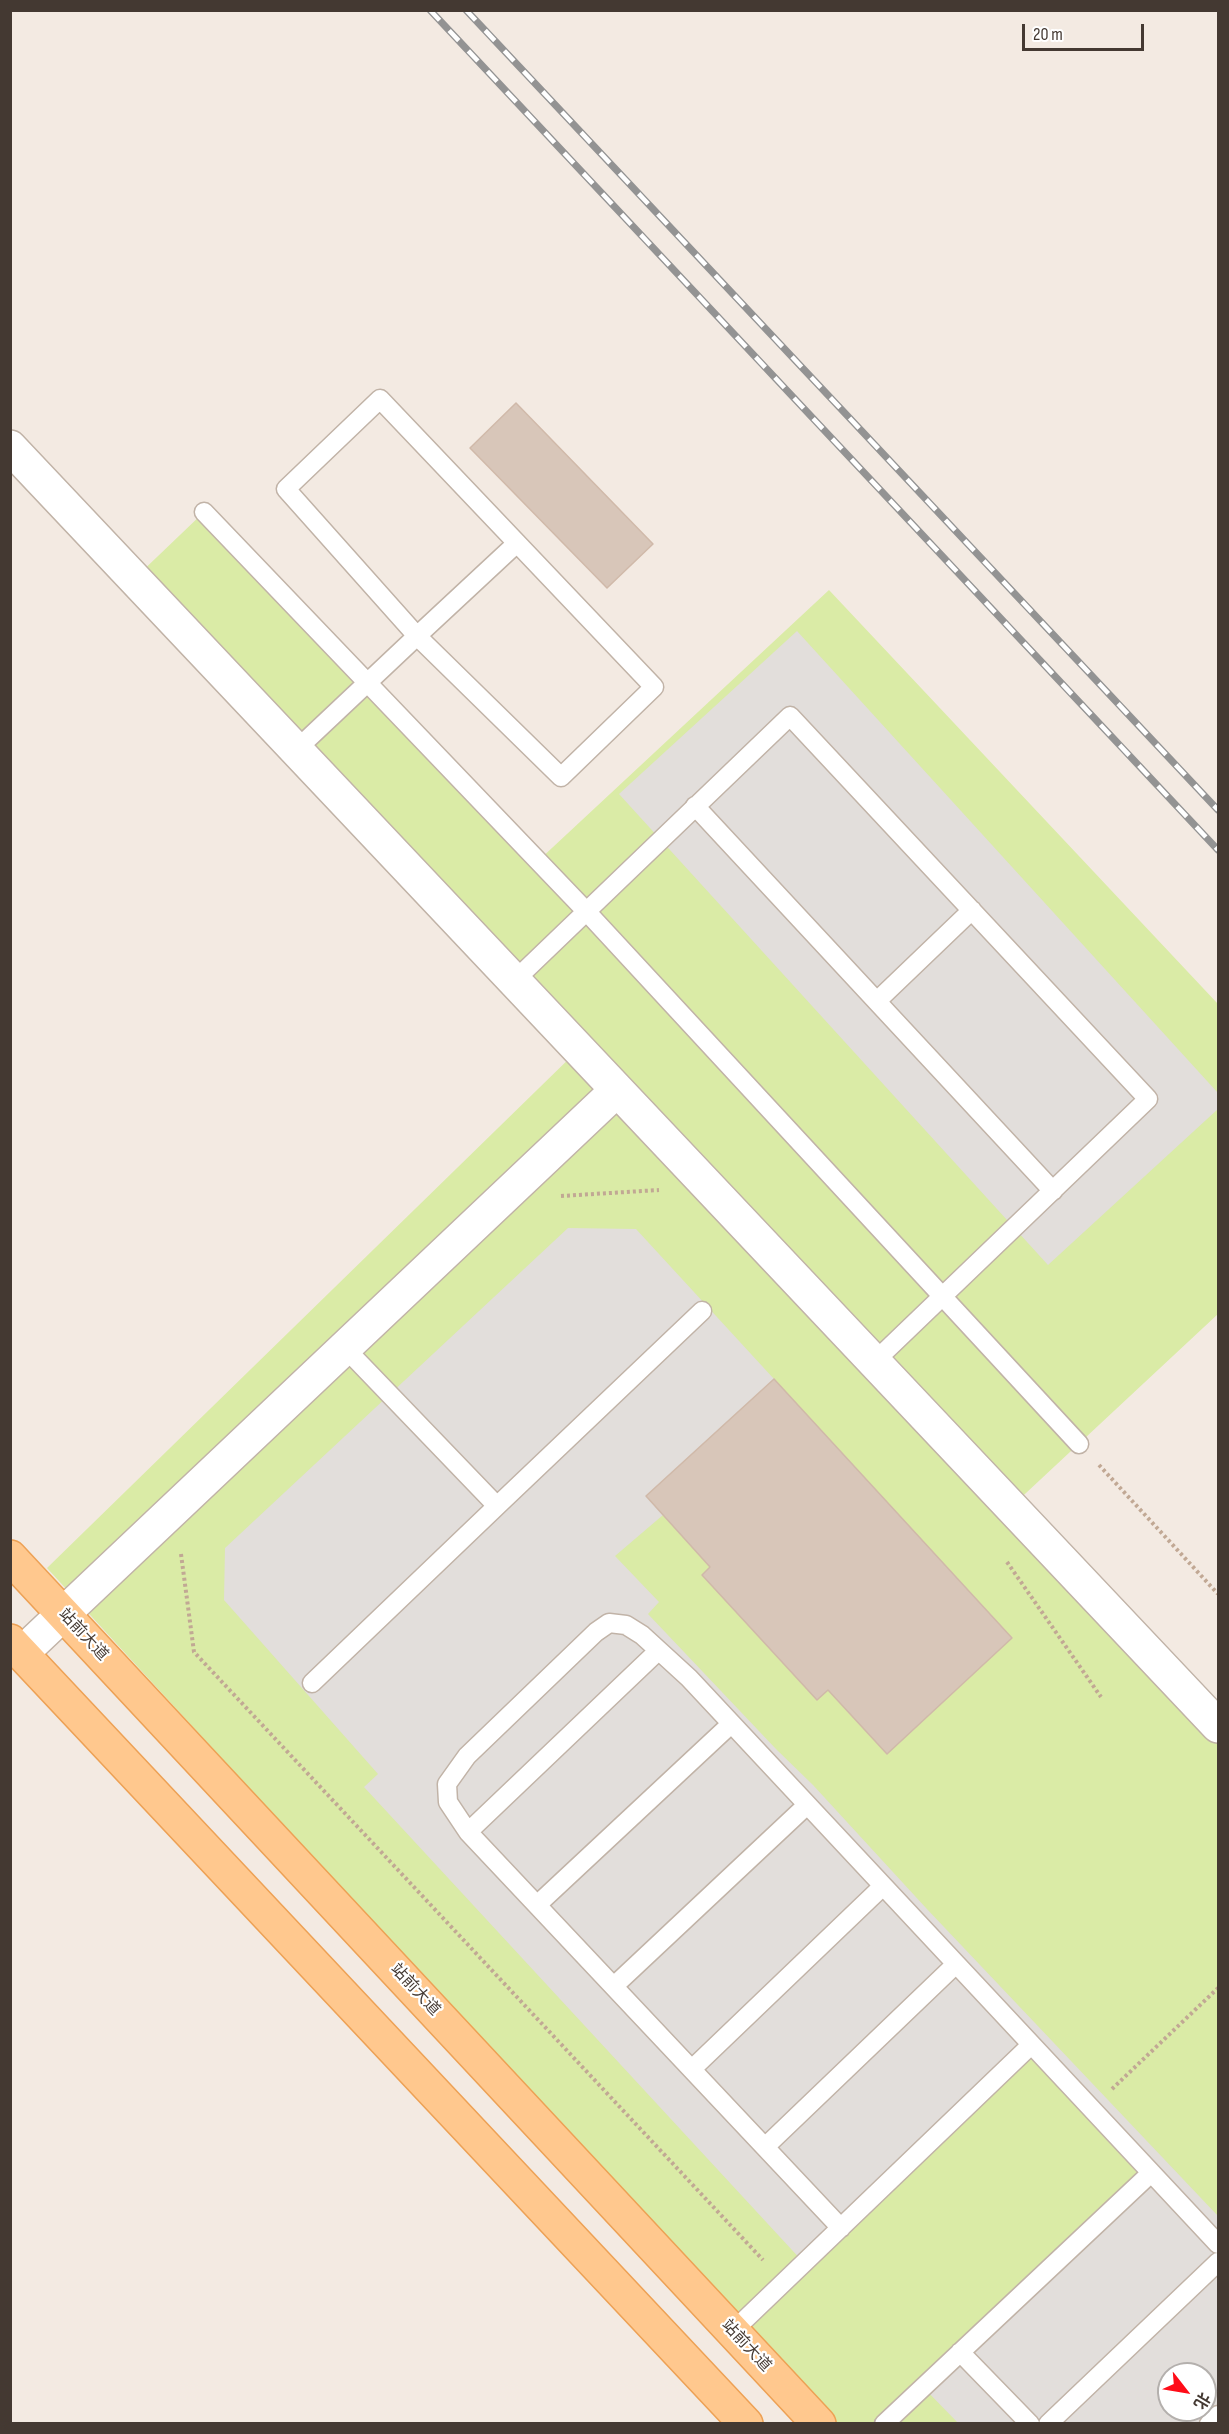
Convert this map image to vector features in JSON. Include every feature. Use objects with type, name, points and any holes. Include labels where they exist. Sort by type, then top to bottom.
[{"type":"main road","name":"站前大道","points":[[10,1557],[819,2424]]},
{"type":"main road","points":[[16,1647],[746,2424]]},
{"type":"street","points":[[10,447],[1218,1726]]},
{"type":"street","points":[[16,1647],[63,1613],[617,1090]]},
{"type":"lane","points":[[380,399],[517,543],[654,687],[561,777],[417,636],[286,489],[380,399]]},
{"type":"lane","points":[[204,512],[586,911],[1079,1444]]},
{"type":"lane","points":[[296,750],[517,543]]},
{"type":"lane","points":[[514,981],[790,716],[1148,1099],[874,1362]]},
{"type":"lane","points":[[695,806],[1053,1191]]},
{"type":"lane","points":[[877,1001],[972,910]]},
{"type":"lane","points":[[312,1683],[702,1311]]},
{"type":"lane","points":[[345,1348],[497,1506]]},
{"type":"lane","points":[[841,2228],[468,1832],[448,1802],[447,1784],[467,1756],[596,1632],[609,1623],[626,1625],[642,1635],[689,1678],[1218,2244]]},
{"type":"lane","points":[[468,1832],[658,1651]]},
{"type":"lane","points":[[537,1905],[731,1724]]},
{"type":"lane","points":[[614,1986],[807,1805]]},
{"type":"lane","points":[[692,2069],[883,1886]]},
{"type":"lane","points":[[765,2147],[956,1964]]},
{"type":"lane","points":[[733,2331],[1031,2046]]},
{"type":"lane","points":[[884,2424],[1151,2173]]},
{"type":"lane","points":[[1048,2424],[1218,2262]]},
{"type":"lane","points":[[960,2352],[1030,2424]]},
{"type":"lane","points":[[1209,2424],[1218,2415]]},
{"type":"path","points":[[1079,1444],[1218,1594]]},
{"type":"path","points":[[1090,2109],[1218,1988]]},
{"type":"green space","points":[[204,512],[538,861],[829,590],[1218,1004],[1218,1314],[1011,1507],[1218,1726],[1218,2423],[832,2423],[47,1568],[579,1049],[134,579]]},
{"type":"shaded area","points":[[797,631],[1218,1093],[1218,1109],[1048,1265],[619,794]]},
{"type":"shaded area","points":[[568,1228],[636,1229],[774,1379],[646,1496],[663,1515],[615,1556],[659,1602],[648,1614],[813,1785],[926,1908],[1218,2216],[1218,2423],[958,2423],[923,2387],[1151,2173],[1032,2046],[804,2263],[364,1787],[378,1774],[224,1600],[225,1548]]},
{"type":"building","points":[[516,403],[653,544],[607,588],[470,448]]},
{"type":"building","points":[[774,1379],[1012,1638],[887,1754],[828,1690],[817,1700],[702,1575],[710,1567],[646,1496]]},
{"type":"railway","points":[[430,10],[1218,850]]},
{"type":"railway","points":[[466,10],[1218,810]]}]
